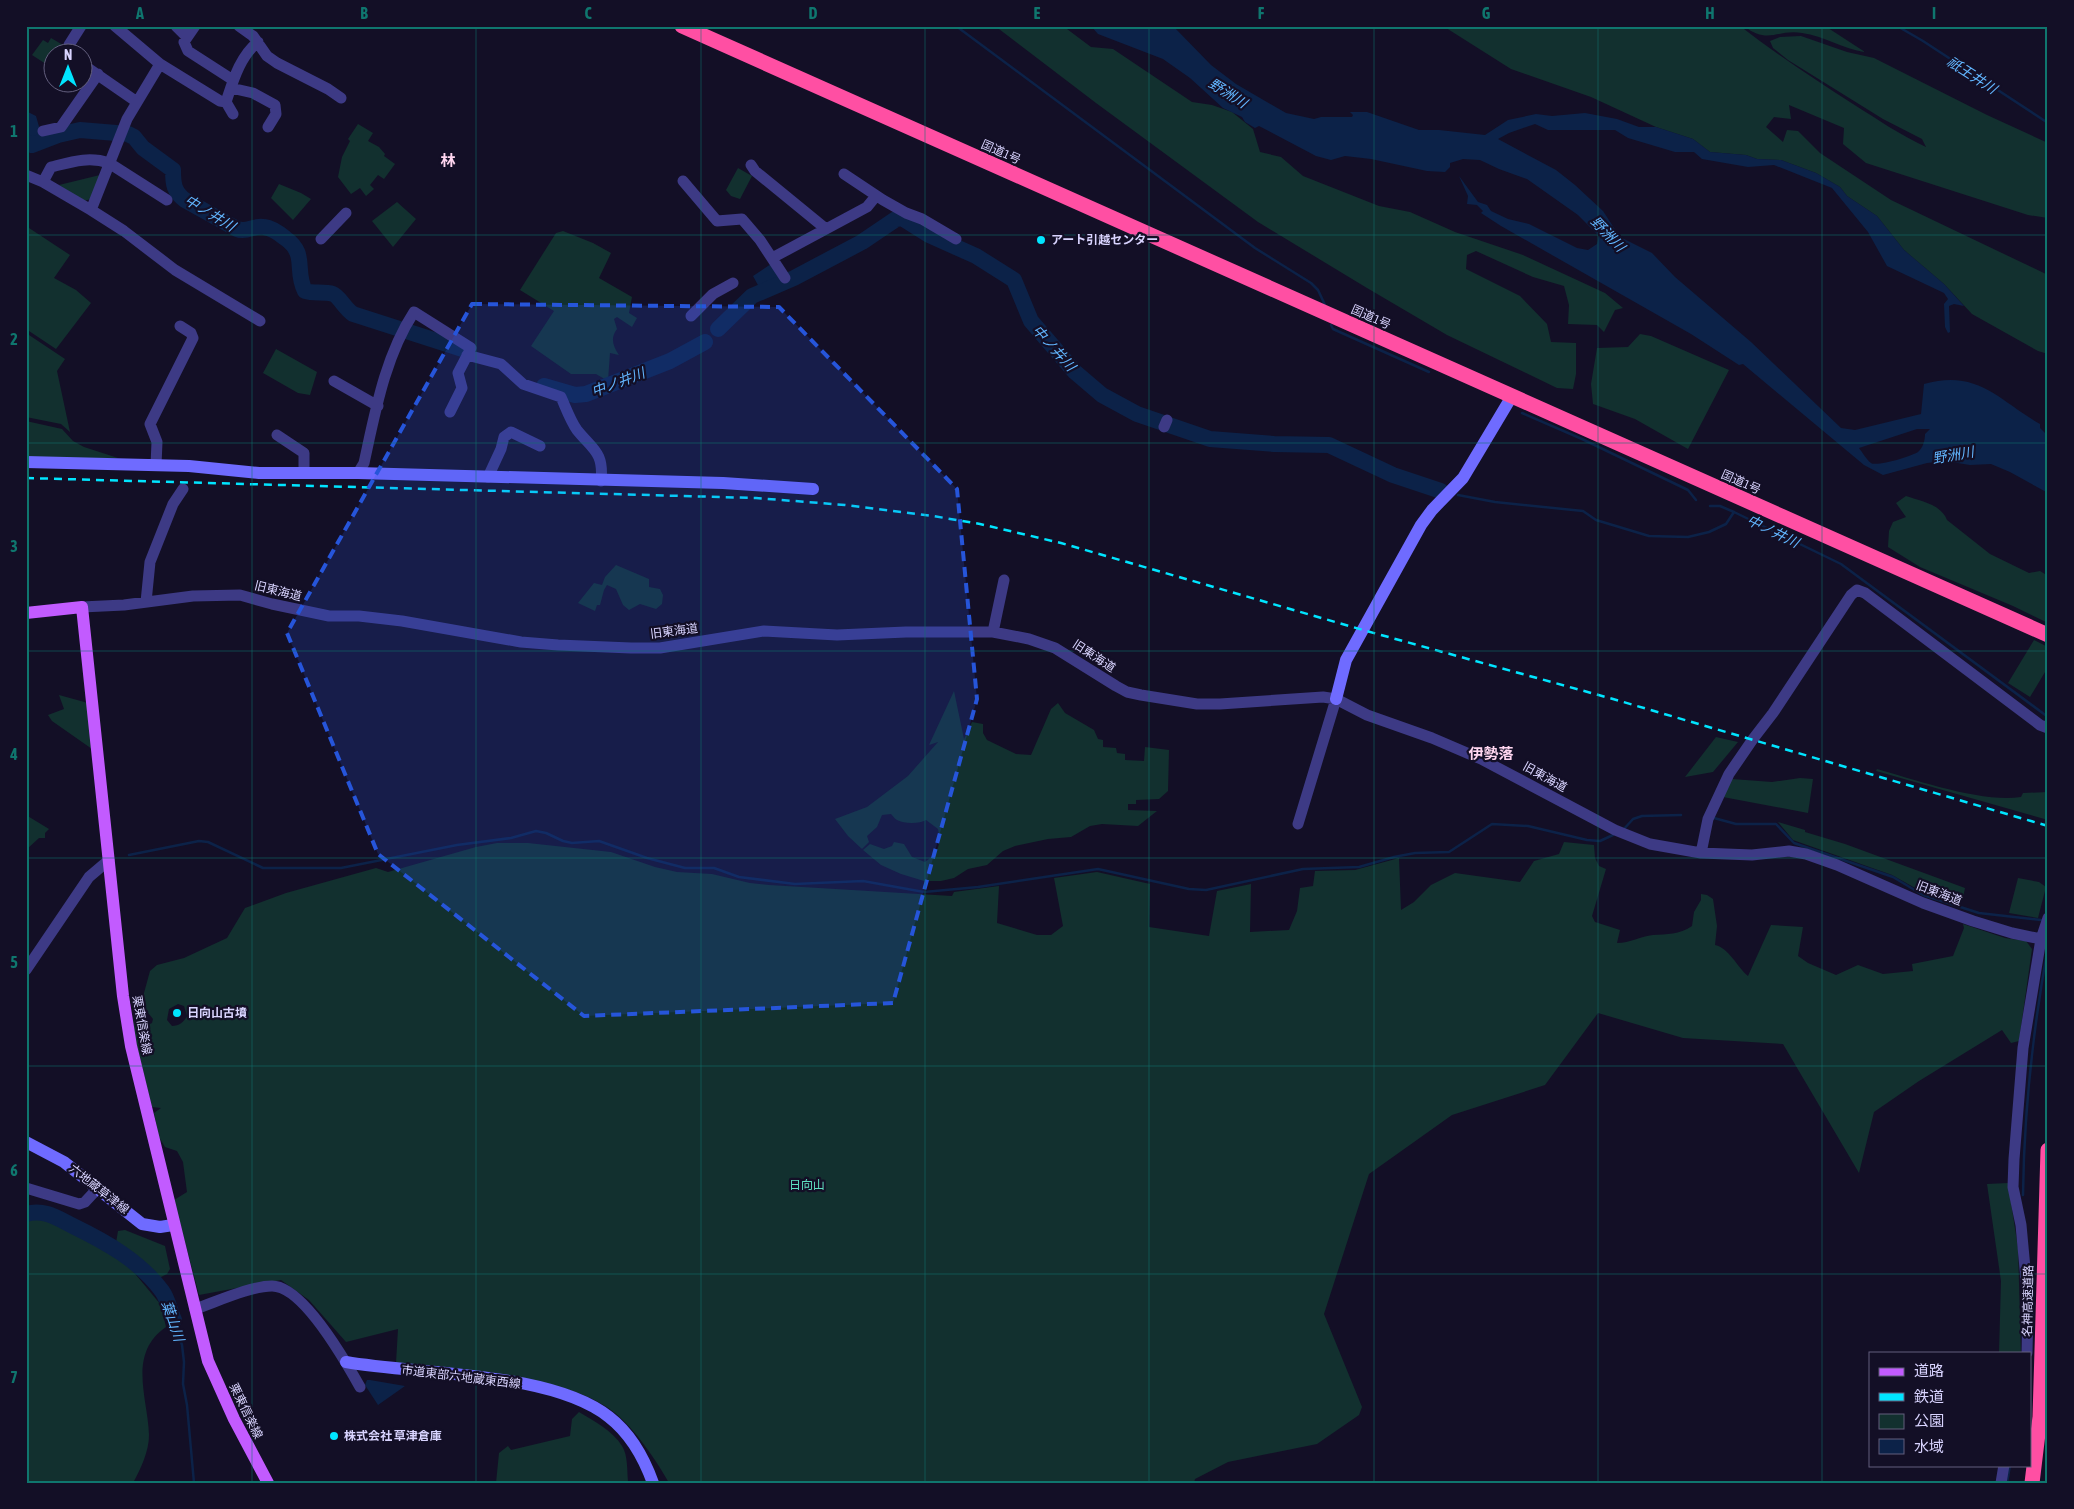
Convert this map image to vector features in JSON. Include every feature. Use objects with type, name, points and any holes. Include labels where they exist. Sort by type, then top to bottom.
[{"type":"highway","name":"国道1号","points":[[682,26],[2048,635]]},
{"type":"highway","name":"名神高速道路","points":[[2032,1483],[2040,1417],[2048,1150]]},
{"type":"main road","points":[[26,612],[82,607]]},
{"type":"main road","name":"栗東信楽線","points":[[82,607],[123,996],[131,1046],[173,1225],[208,1361],[234,1419],[268,1483]]},
{"type":"street","points":[[71,42],[82,26]]},
{"type":"street","points":[[115,26],[160,64],[220,101],[226,102]]},
{"type":"street","points":[[176,26],[187,37]]},
{"type":"street","points":[[195,26],[184,42],[188,51],[232,84],[275,105],[276,114],[268,126]]},
{"type":"street","points":[[239,26],[258,42],[267,56],[341,98]]},
{"type":"street","points":[[233,114],[226,102],[232,84],[249,49],[258,42]]},
{"type":"street","points":[[90,210],[122,133],[137,102],[160,64]]},
{"type":"street","points":[[92,70],[137,102]]},
{"type":"street","points":[[43,131],[61,126],[98,74]]},
{"type":"street","points":[[43,182],[51,167],[84,159],[109,163],[167,200]]},
{"type":"street","points":[[751,165],[755,171],[826,229]]},
{"type":"street","points":[[844,174],[876,196],[956,239]]},
{"type":"street","points":[[26,175],[43,182],[124,231],[174,270],[260,321]]},
{"type":"street","points":[[683,181],[717,221],[742,219],[785,278]]},
{"type":"street","points":[[772,258],[868,207],[876,196]]},
{"type":"street","points":[[321,239],[346,213]]},
{"type":"street","points":[[691,316],[713,294],[733,283]]},
{"type":"street","points":[[358,473],[364,463],[392,352],[402,330],[414,312],[471,348],[458,374],[462,388],[450,412]]},
{"type":"street","points":[[156,465],[157,442],[150,424],[193,338],[191,333],[180,326]]},
{"type":"street","points":[[467,355],[501,364],[523,384],[561,397],[576,428],[594,449],[602,462],[601,481]]},
{"type":"street","points":[[334,381],[378,406]]},
{"type":"street","points":[[1298,824],[1346,660],[1421,525],[1432,510],[1463,478],[1512,396]]},
{"type":"street","points":[[488,477],[501,449],[504,437],[511,432],[540,446]]},
{"type":"street","points":[[278,435],[304,453],[304,473]]},
{"type":"street","points":[[26,462],[190,466],[230,471],[723,483],[813,489]]},
{"type":"street","points":[[146,602],[150,562],[173,504],[183,489]]},
{"type":"street","points":[[992,632],[1004,580]]},
{"type":"street","points":[[1701,853],[1708,819],[1729,774],[1857,590],[1864,593],[2040,725],[2048,728]]},
{"type":"street","name":"旧東海道","points":[[82,607],[201,596],[240,595],[313,614],[394,620],[521,642],[660,648],[764,631],[837,635],[906,632],[992,632],[1029,639],[1055,648],[1116,686],[1127,692],[1141,695],[1197,704],[1239,704],[1314,697],[1336,698],[1367,716],[1432,738],[1481,759],[1614,830],[1650,844],[1701,853],[1752,855],[1788,851],[1806,854],[1837,865],[1923,903],[2012,933],[2044,939]]},
{"type":"street","points":[[26,970],[89,877],[109,860]]},
{"type":"street","points":[[2028,1352],[2028,1301],[2021,1225],[2013,1187],[2014,1159],[2021,1066],[2048,918]]},
{"type":"street","name":"六地蔵草津線","points":[[26,1142],[64,1162],[142,1224],[160,1227],[173,1225]]},
{"type":"street","points":[[26,1188],[79,1204],[85,1202],[98,1188]]},
{"type":"street","points":[[195,1308],[271,1286],[287,1290],[325,1330],[360,1387]]},
{"type":"street","name":"市道東部六地蔵東西線","points":[[346,1362],[508,1381],[561,1393],[591,1405],[610,1417],[630,1438],[644,1459],[653,1483]]},
{"type":"street","points":[[2001,1483],[2004,1466]]},
{"type":"highlighted area","points":[[472,304],[779,307],[957,489],[977,699],[893,1003],[584,1016],[378,854],[287,633]]},
{"type":"green space","points":[[995,26],[1063,26],[1091,47],[1113,49],[1192,102],[1212,105],[1232,112],[1253,129],[1260,152],[1281,157],[1303,176],[1379,206],[1410,212],[1455,232],[1523,255],[1605,293],[1623,308],[1615,310],[1604,332],[1597,325],[1568,324],[1569,305],[1564,286],[1533,277],[1476,251],[1467,255],[1466,269],[1520,296],[1547,324],[1551,342],[1576,343],[1576,374],[1573,389],[1557,388],[1447,335],[1258,222]]},
{"type":"green space","points":[[1443,26],[1740,26],[1781,56],[1838,95],[1926,147],[1922,139],[1883,119],[1788,60],[1773,48],[1770,41],[1780,37],[1801,36],[1847,52],[1874,58],[1987,115],[2048,143],[2048,218],[2028,215],[1866,163],[1843,144],[1844,128],[1789,105],[1791,119],[1774,117],[1766,127],[1783,142],[1787,130],[1798,131],[1820,153],[1891,200],[2048,275],[2048,354],[2038,351],[1972,314],[1944,284],[1904,250],[1877,216],[1847,196],[1840,187],[1816,173],[1781,160],[1757,159],[1746,155],[1710,152],[1693,139],[1656,127],[1591,97],[1511,69]]},
{"type":"green space","points":[[1744,26],[1825,26],[1865,52],[1802,33],[1760,35]]},
{"type":"green space","points":[[51,38],[58,42],[49,42]]},
{"type":"green space","points":[[43,40],[46,42],[42,42],[42,62],[32,55]]},
{"type":"green space","points":[[358,124],[373,133],[368,141],[379,147],[385,154],[384,156],[395,164],[384,179],[378,175],[370,185],[374,189],[366,196],[360,188],[351,194],[338,177],[342,157],[350,141],[348,139]]},
{"type":"green space","points":[[738,168],[752,176],[740,199],[731,196],[726,190]]},
{"type":"green space","points":[[100,175],[91,199],[84,201],[59,185]]},
{"type":"green space","points":[[279,184],[311,199],[293,220],[271,198]]},
{"type":"green space","points":[[397,202],[416,219],[393,247],[372,221]]},
{"type":"green space","points":[[26,226],[70,255],[54,278],[76,290],[91,303],[56,349],[26,329]]},
{"type":"green space","points":[[563,231],[593,243],[611,253],[599,278],[632,297],[629,313],[637,318],[632,327],[617,317],[614,319],[617,329],[613,342],[619,355],[610,353],[608,381],[596,374],[571,374],[531,346],[554,311],[520,290],[556,233]]},
{"type":"green space","points":[[26,333],[65,359],[57,371],[70,432],[61,424],[26,417]]},
{"type":"green space","points":[[1640,334],[1651,336],[1729,370],[1688,449],[1635,419],[1593,404],[1591,384],[1597,348],[1628,347]]},
{"type":"green space","points":[[276,349],[317,372],[310,395],[298,393],[263,373]]},
{"type":"green space","points":[[26,421],[62,429],[73,441],[84,447],[118,458],[26,458]]},
{"type":"green space","points":[[1906,496],[1940,510],[1947,520],[1990,554],[2029,573],[2040,571],[2048,576],[2048,623],[2013,606],[1920,567],[1888,547],[1889,531],[1893,522],[1906,517],[1896,503]]},
{"type":"green space","points":[[616,565],[649,579],[649,587],[660,589],[663,595],[662,604],[656,609],[640,604],[629,610],[623,605],[616,589],[607,585],[600,605],[597,605],[595,611],[578,603],[594,583],[602,585],[605,577]]},
{"type":"green space","points":[[2034,640],[2048,647],[2048,667],[2030,697],[2008,683]]},
{"type":"green space","points":[[954,691],[964,739],[972,722],[983,724],[983,733],[987,740],[1016,754],[1031,755],[1051,709],[1058,703],[1065,713],[1094,730],[1098,739],[1103,740],[1103,747],[1116,748],[1117,753],[1125,754],[1125,760],[1144,761],[1145,747],[1169,750],[1168,791],[1159,799],[1136,800],[1136,804],[1128,804],[1128,810],[1157,811],[1138,826],[1102,824],[1090,826],[1071,837],[1048,839],[1015,846],[1003,851],[987,865],[968,869],[954,878],[941,881],[924,881],[881,865],[863,850],[870,844],[884,849],[892,846],[894,842],[904,844],[912,857],[925,862],[938,848],[938,829],[926,820],[908,823],[897,820],[891,814],[882,815],[877,827],[867,836],[869,842],[862,849],[848,836],[835,819],[867,807],[908,776],[938,742],[929,745]]},
{"type":"green space","points":[[59,695],[88,703],[92,749],[52,721],[48,715],[64,709]]},
{"type":"green space","points":[[1716,737],[1738,742],[1713,772],[1685,777]]},
{"type":"green space","points":[[1877,769],[1929,784],[1988,797],[2021,797],[2023,793],[2048,792],[2048,820],[1876,771]]},
{"type":"green space","points":[[1800,778],[1813,779],[1808,813],[1723,797],[1732,779],[1772,782]]},
{"type":"green space","points":[[26,815],[49,829],[45,833],[45,838],[39,838],[26,850]]},
{"type":"green space","points":[[1778,822],[1845,844],[1965,888],[1963,898],[1959,906],[1924,893],[1892,875],[1793,840]]},
{"type":"green space","name":"日向山","points":[[1564,842],[1594,845],[1595,858],[1599,866],[1606,869],[1592,916],[1595,922],[1620,930],[1617,943],[1649,936],[1673,934],[1687,929],[1692,926],[1694,912],[1701,900],[1701,894],[1707,895],[1713,899],[1717,926],[1715,945],[1725,950],[1748,976],[1771,925],[1803,927],[1798,956],[1808,963],[1836,975],[1858,965],[1883,974],[1913,971],[1912,964],[1953,956],[1964,928],[1963,924],[2005,938],[2026,941],[2032,949],[2019,1041],[2011,1043],[2002,1030],[1919,1081],[1874,1112],[1859,1173],[1783,1044],[1683,1038],[1598,1013],[1545,1085],[1452,1115],[1369,1174],[1324,1314],[1362,1407],[1359,1415],[1317,1444],[1228,1462],[1195,1479],[1194,1483],[669,1483],[645,1445],[630,1427],[607,1407],[582,1394],[545,1383],[396,1363],[398,1329],[346,1342],[309,1300],[281,1280],[199,1295],[174,1200],[187,1192],[183,1162],[177,1151],[165,1147],[159,1137],[154,1113],[161,1108],[152,1107],[133,1030],[134,1015],[139,1015],[148,1025],[152,1023],[153,1019],[141,1004],[150,971],[157,965],[184,958],[227,938],[245,908],[286,893],[376,868],[388,872],[476,847],[497,843],[528,843],[611,852],[655,867],[677,872],[712,874],[750,883],[769,885],[952,896],[954,892],[999,886],[997,923],[1037,935],[1051,935],[1063,926],[1054,878],[1097,872],[1150,884],[1149,927],[1209,936],[1217,891],[1251,884],[1250,932],[1289,930],[1297,911],[1300,888],[1313,886],[1315,871],[1355,870],[1399,858],[1401,910],[1414,902],[1431,885],[1455,873],[1520,882],[1534,861],[1559,854]],"holes":[[[178,1004],[184,1006],[186,1018],[183,1022],[172,1026],[167,1020],[169,1009]]]},
{"type":"green space","points":[[2018,878],[2039,882],[2046,887],[2038,918],[2009,913]]},
{"type":"green space","points":[[2008,1183],[2018,1248],[2021,1352],[1999,1352],[2001,1281],[1987,1184]]},
{"type":"green space","points":[[26,1218],[41,1219],[69,1231],[127,1264],[161,1305],[166,1327],[154,1338],[147,1350],[143,1363],[142,1377],[149,1441],[144,1459],[133,1483],[26,1483]]},
{"type":"green space","points":[[125,1230],[165,1246],[170,1269],[167,1274],[159,1278],[134,1255],[116,1243],[118,1231]]},
{"type":"green space","points":[[579,1412],[608,1431],[622,1446],[627,1463],[628,1481],[626,1483],[496,1483],[499,1453],[508,1446],[511,1450],[570,1436],[572,1419]]},
{"type":"water","name":"野洲川","points":[[1091,26],[1173,26],[1211,65],[1236,84],[1286,113],[1314,119],[1321,117],[1352,117],[1353,115],[1350,112],[1367,112],[1419,130],[1439,130],[1485,135],[1508,120],[1536,114],[1552,116],[1585,113],[1617,119],[1639,127],[1656,127],[1693,139],[1710,152],[1746,155],[1757,159],[1781,160],[1816,173],[1840,187],[1847,196],[1877,216],[1904,250],[1944,284],[1964,306],[1954,304],[1949,306],[1950,332],[1948,333],[1945,327],[1944,304],[1948,299],[1944,293],[1887,266],[1868,232],[1832,188],[1774,165],[1748,167],[1702,159],[1694,152],[1675,152],[1628,138],[1615,130],[1548,130],[1535,124],[1498,139],[1556,170],[1575,185],[1603,211],[1620,237],[1652,253],[1675,277],[1751,342],[1841,428],[1855,430],[1921,414],[1924,384],[1943,380],[1973,384],[1987,389],[2040,424],[2040,428],[2048,436],[2048,493],[1991,464],[1970,465],[1945,461],[1927,463],[1883,475],[1864,465],[1743,364],[1739,365],[1691,334],[1501,226],[1481,213],[1483,211],[1477,205],[1467,204],[1468,196],[1459,176],[1478,202],[1487,205],[1491,211],[1508,219],[1529,224],[1577,248],[1588,250],[1597,244],[1599,236],[1578,215],[1527,179],[1480,160],[1463,159],[1450,163],[1450,167],[1445,172],[1427,171],[1371,159],[1345,156],[1331,160],[1316,156],[1259,126],[1255,128],[1245,122],[1242,117],[1223,108],[1190,78],[1163,59],[1098,34]],"holes":[[[1917,429],[1930,429],[1925,434],[1925,439],[1918,452],[1894,461],[1880,464],[1871,463],[1859,448]]]},
{"type":"water","points":[[26,111],[36,116],[42,137],[31,140],[26,136]]},
{"type":"water","points":[[771,264],[780,280],[759,287],[753,276]]},
{"type":"water","points":[[367,1380],[405,1386],[378,1405],[365,1385]]},
{"type":"waterway","points":[[956,26],[1255,248],[1311,283],[1318,290],[1325,305]]},
{"type":"waterway","name":"祇王井川","points":[[1897,26],[2048,123]]},
{"type":"waterway","name":"中ノ井川","points":[[26,142],[32,145],[58,135],[80,130],[128,134],[134,137],[143,148],[173,170],[175,187],[178,194],[185,200],[237,229],[267,228],[278,233],[292,244],[299,256],[300,276],[305,291],[333,294],[353,314],[462,349]]},
{"type":"waterway","name":"中ノ井川","points":[[718,329],[752,296],[794,278],[862,242],[896,219],[902,218],[929,235],[976,256],[1014,280],[1031,321],[1075,372],[1102,395],[1137,414],[1210,439],[1274,444],[1329,445],[1393,475],[1441,491]]},
{"type":"waterway","points":[[1331,325],[1333,329],[1429,372]]},
{"type":"waterway","name":"中ノ井川","points":[[544,386],[575,395],[586,394],[670,361],[705,342]]},
{"type":"waterway","points":[[1522,413],[1582,439],[1688,490],[1696,500]]},
{"type":"waterway","name":"中ノ井川","points":[[1458,495],[1495,502],[1583,511],[1596,520],[1649,536],[1688,537],[1709,532],[1726,524],[1734,512],[1841,564],[2048,717]]},
{"type":"waterway","points":[[1710,506],[1720,506],[1734,512]]},
{"type":"waterway","points":[[1623,830],[1633,819],[1642,816],[1681,815]]},
{"type":"waterway","points":[[1714,818],[1736,824],[1776,824],[1794,843],[1893,877],[1923,895],[1979,913],[2041,920]]},
{"type":"waterway","points":[[129,855],[199,841],[208,842],[263,868],[341,868],[457,845],[511,838],[536,831],[572,843],[599,841],[647,858],[685,868],[714,868],[739,877],[795,884],[863,881],[924,892],[978,887],[1098,869],[1189,889],[1206,890],[1303,869],[1359,867],[1415,853],[1449,852],[1492,824],[1528,826],[1587,840],[1600,841],[1613,835]]},
{"type":"waterway","points":[[2023,1195],[2025,1132],[2030,1070],[2048,947]]},
{"type":"waterway","name":"葉山川","points":[[26,1214],[45,1213],[56,1217],[122,1253],[143,1270],[162,1291],[174,1320]]},
{"type":"waterway","name":"葉山川","points":[[174,1320],[182,1345],[184,1362],[183,1384],[187,1405],[194,1483]]},
{"type":"waterway","points":[[2007,1483],[2010,1466]]},
{"type":"railway","points":[[26,478],[756,498],[845,505],[980,524],[1061,543],[1363,630],[1613,699],[2048,826]]},
{"type":"place","name":"アート引越センター","points":[[1041,240]]},
{"type":"place","name":"日向山古墳","points":[[177,1013]]},
{"type":"place","name":"株式会社 草津倉庫","points":[[334,1436]]},
{"type":"district","name":"林","points":[[448,161]]},
{"type":"district","name":"伊勢落","points":[[1491,754]]}]
